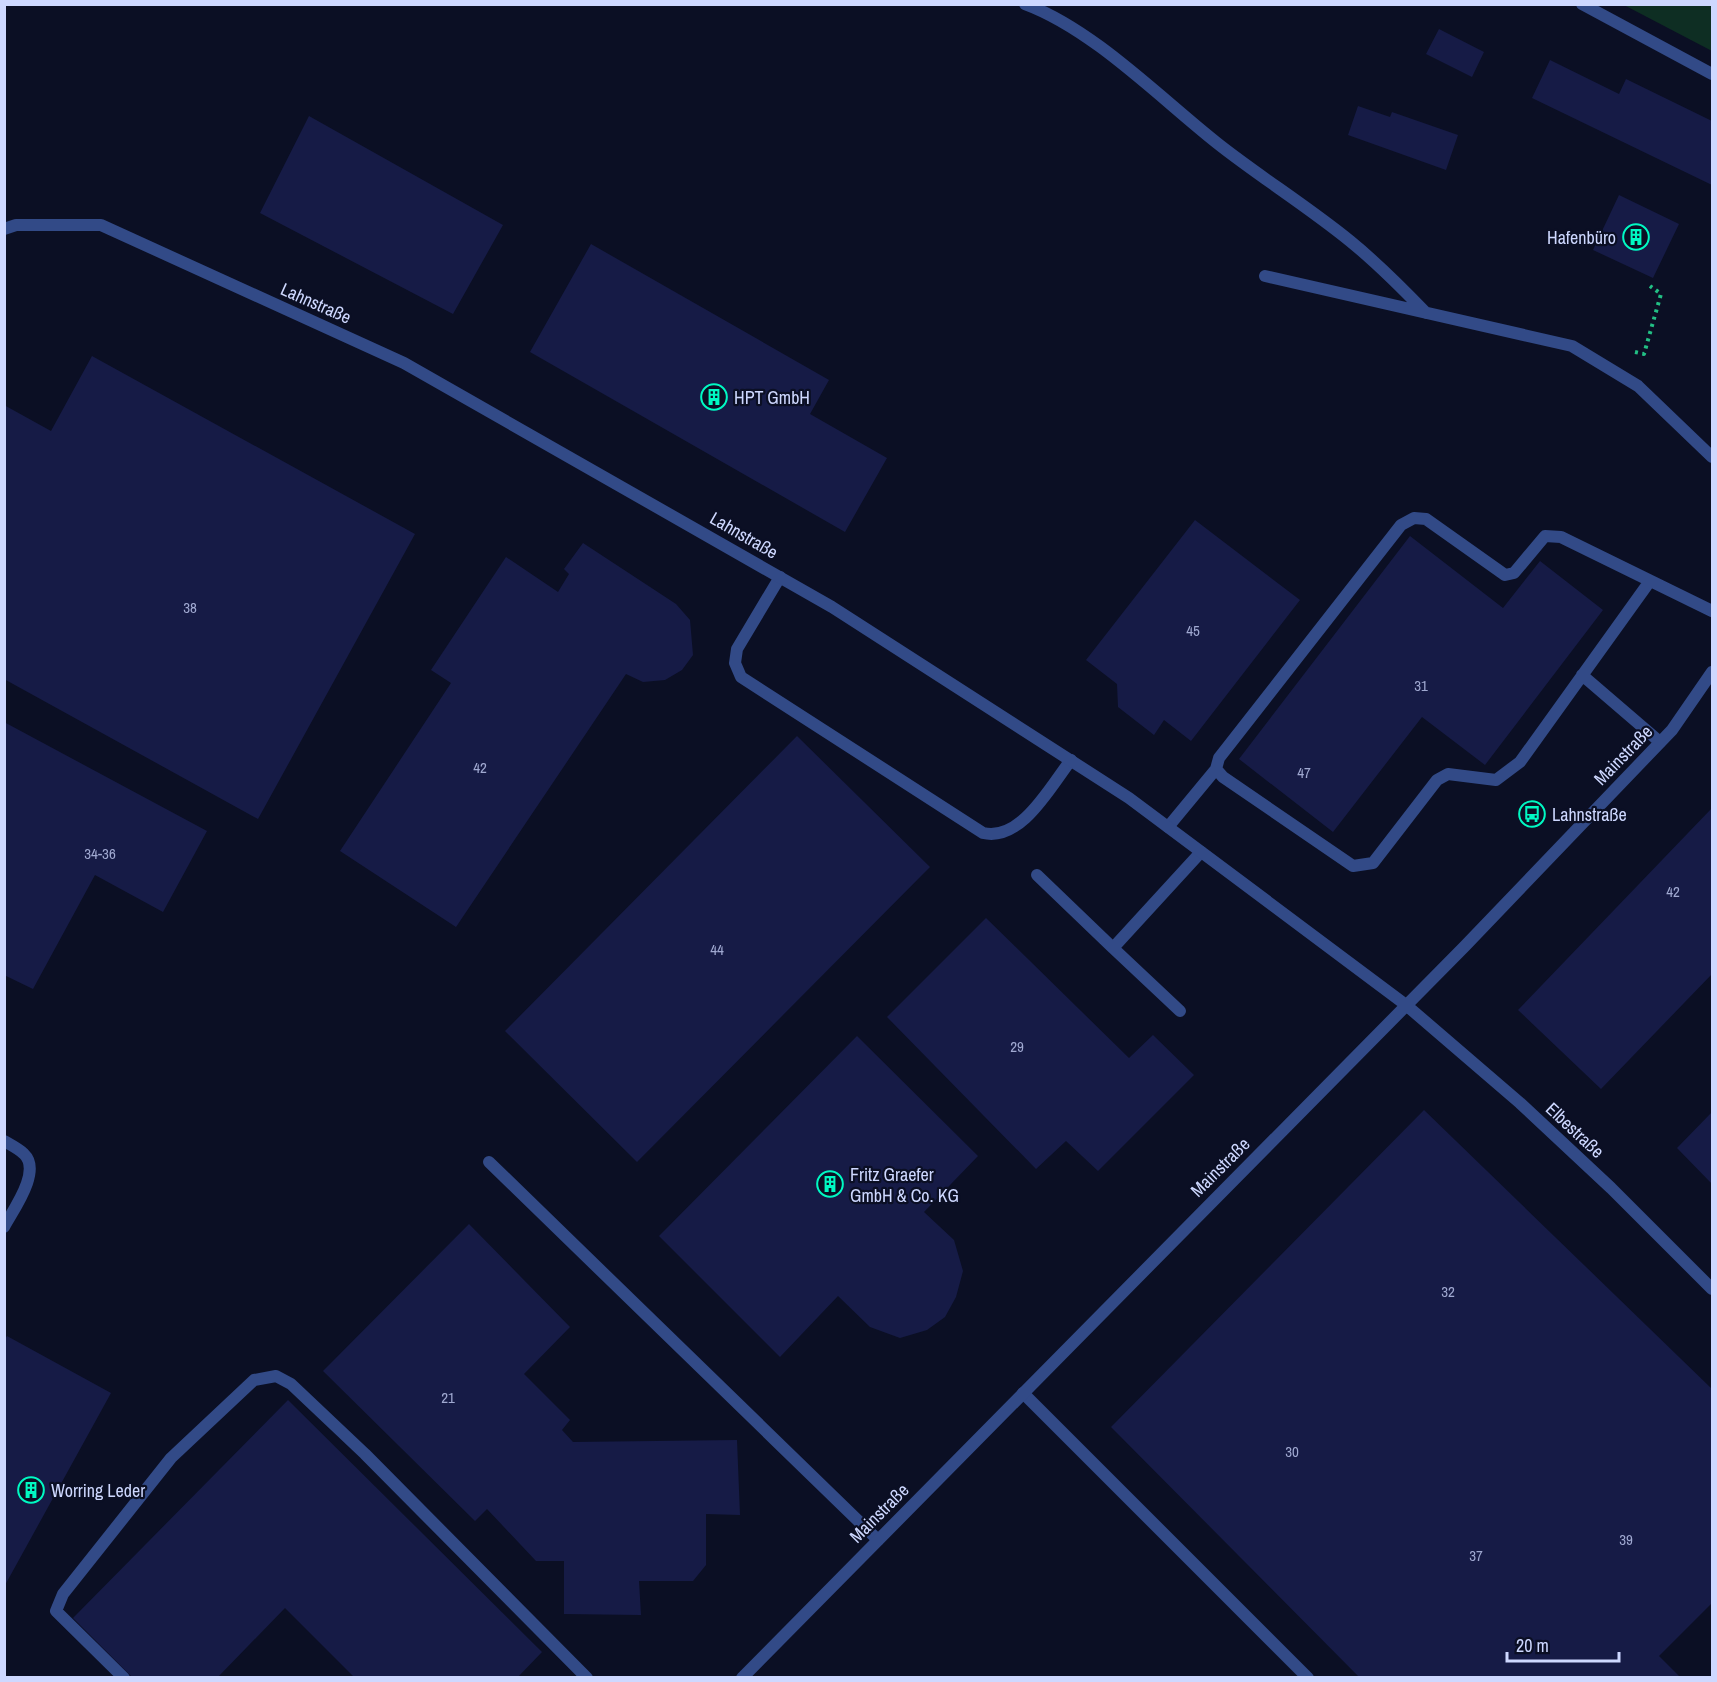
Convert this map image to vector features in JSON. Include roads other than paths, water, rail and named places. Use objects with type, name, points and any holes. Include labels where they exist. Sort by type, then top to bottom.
[{"type":"street","points":[[1025,4],[1053,17],[1082,35],[1219,144],[1349,240],[1381,267],[1426,313]]},
{"type":"street","points":[[1582,4],[1713,74]]},
{"type":"street","name":"Lahnstraße","points":[[4,229],[16,225],[101,225],[404,363],[832,607],[1071,760],[1168,827],[1406,1005]]},
{"type":"street","points":[[1265,276],[1572,346],[1638,386],[1713,457]]},
{"type":"street","points":[[1168,827],[1216,769],[1219,758],[1401,525],[1414,518],[1426,519],[1505,575],[1514,573],[1545,536],[1561,537],[1713,611]]},
{"type":"street","points":[[780,577],[737,649],[735,663],[741,677],[983,833],[995,836],[1010,831],[1022,823],[1071,760]]},
{"type":"street","points":[[1216,769],[1223,777],[1353,866],[1373,863],[1437,780],[1448,774],[1496,780],[1520,762],[1650,581]]},
{"type":"street","name":"Mainstraße","points":[[742,1677],[1406,1005],[1672,730],[1713,672]]},
{"type":"street","points":[[1582,675],[1660,742]]},
{"type":"street","points":[[1113,948],[1201,852]]},
{"type":"street","points":[[1037,875],[1180,1011]]},
{"type":"street","name":"Elbestraße","points":[[1406,1005],[1520,1103],[1611,1188],[1713,1289]]},
{"type":"street","points":[[4,1141],[26,1155],[31,1170],[26,1187],[4,1227]]},
{"type":"street","points":[[489,1162],[878,1540]]},
{"type":"street","points":[[124,1677],[56,1611],[63,1594],[171,1458],[254,1380],[276,1376],[291,1384],[365,1454],[587,1677]]},
{"type":"street","points":[[1023,1393],[1308,1677]]},
{"type":"place","name":"Hafenbüro","points":[[1636,237]]},
{"type":"place","name":"HPT GmbH","points":[[714,397]]},
{"type":"place","name":"Lahnstraße","points":[[1532,814]]},
{"type":"place","name":"Fritz Graefer GmbH & Co. KG","points":[[830,1184]]},
{"type":"place","name":"Worring Leder","points":[[31,1490]]}]
